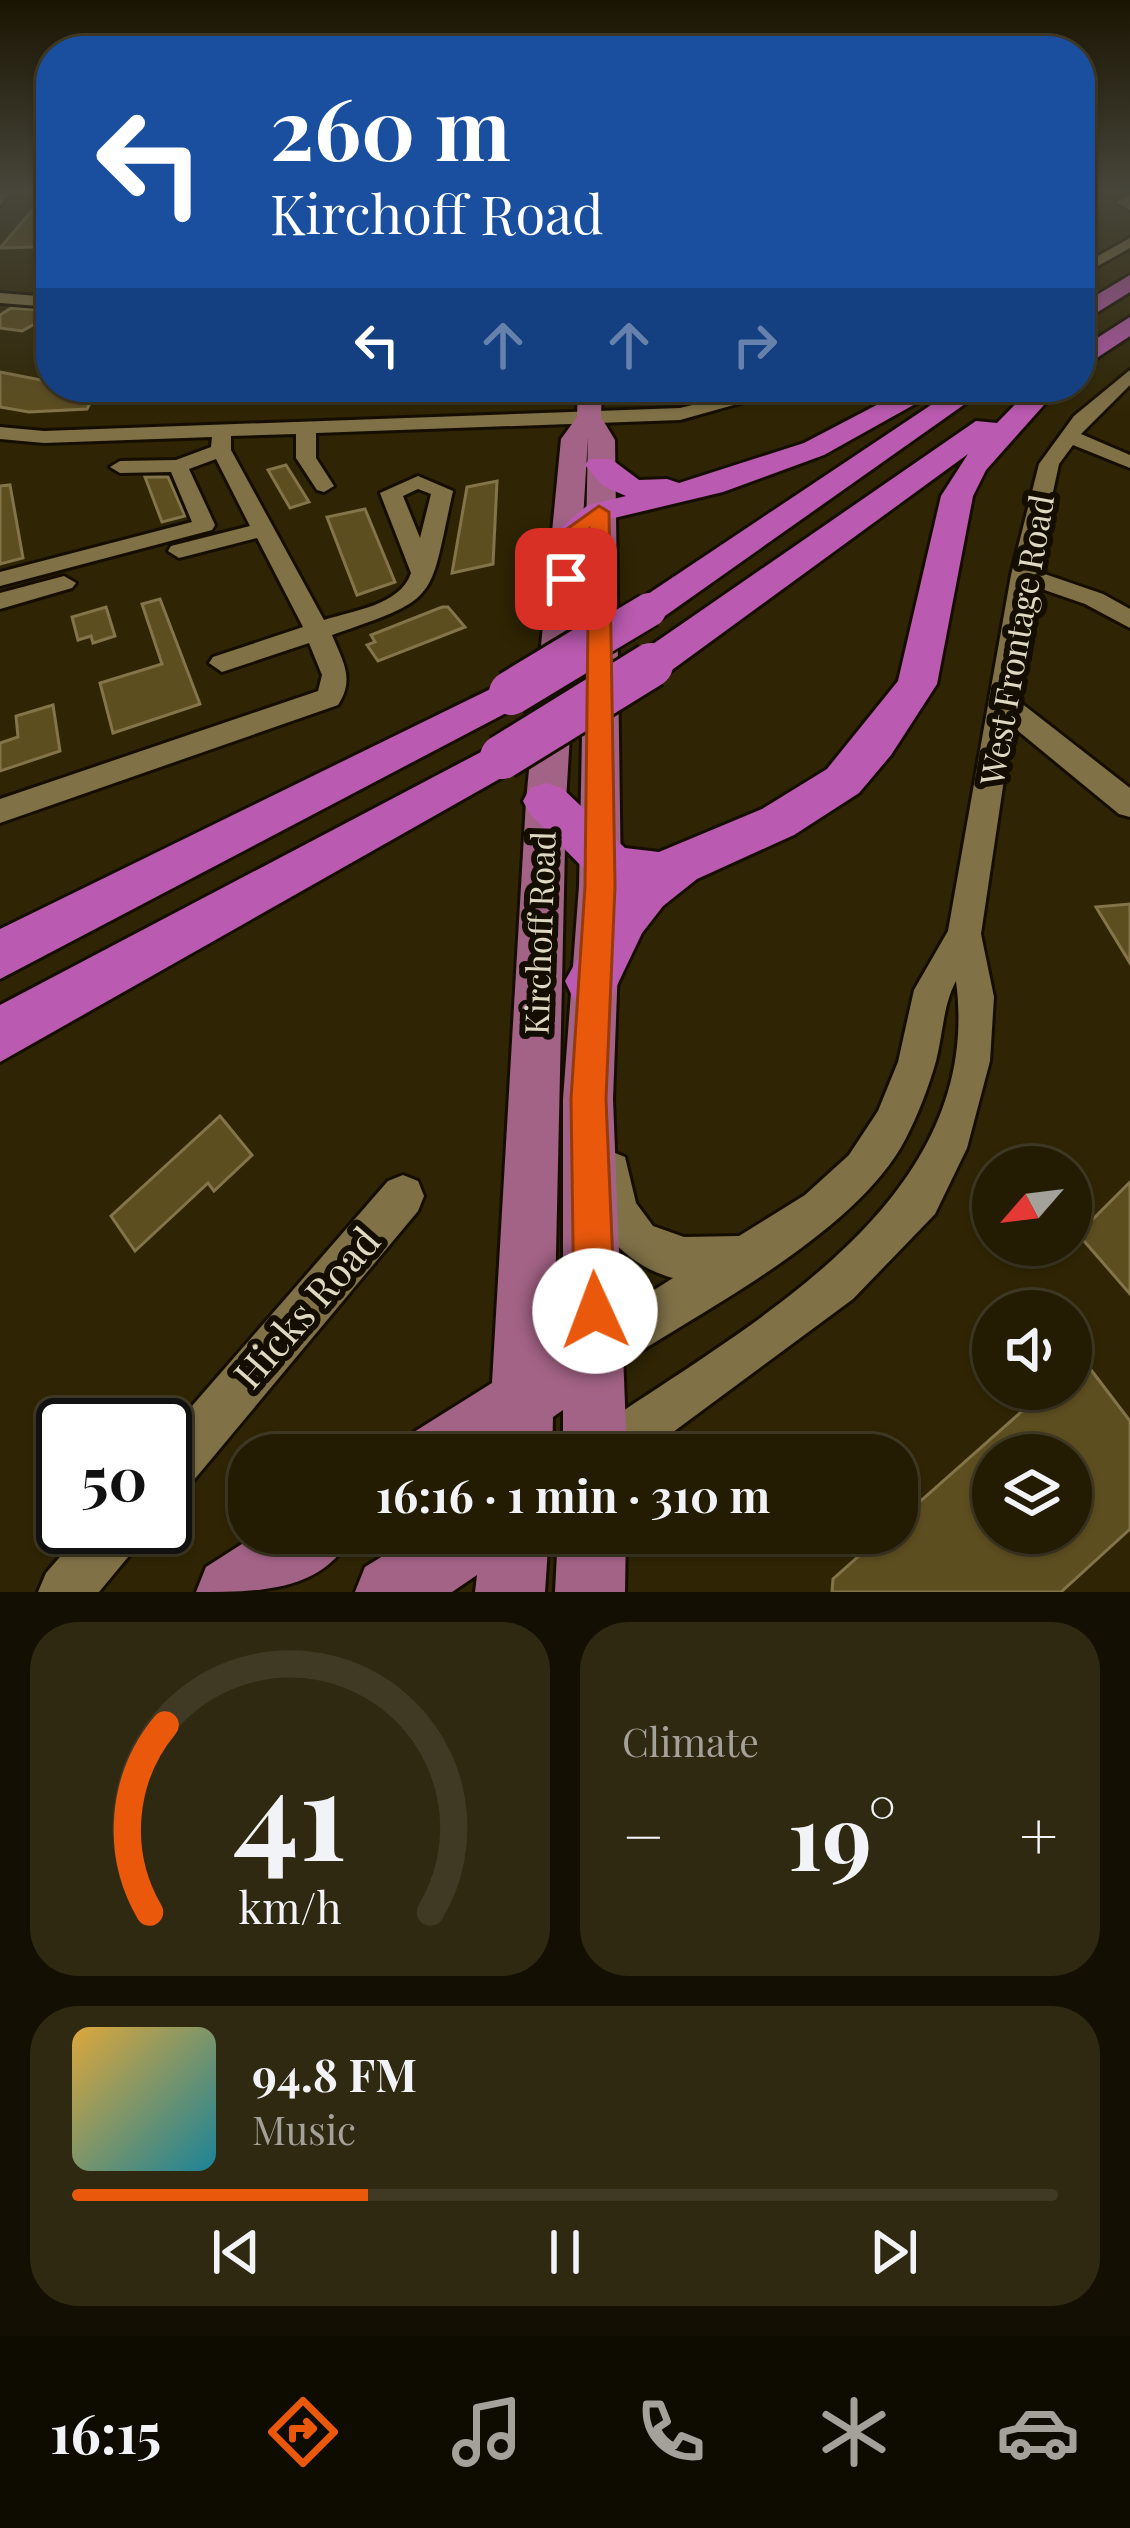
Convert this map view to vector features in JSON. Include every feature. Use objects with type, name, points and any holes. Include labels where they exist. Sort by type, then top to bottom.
[{"type":"highway","points":[[1095,306],[1130,282]]},
{"type":"highway","points":[[1095,350],[1130,324]]},
{"type":"highway","points":[[585,523],[764,467],[864,426],[905,402]]},
{"type":"highway","points":[[0,955],[511,693],[649,610],[954,402]]},
{"type":"highway","points":[[0,1035],[502,758],[651,665],[1025,402]]},
{"type":"highway","points":[[592,981],[626,909],[644,889],[778,822],[843,782],[876,744],[917,684],[947,522],[957,496],[972,467],[1032,402]]},
{"type":"highway","points":[[600,465],[619,484],[650,491],[764,467]]},
{"type":"highway","points":[[546,801],[599,857],[623,870],[677,870]]},
{"type":"main road","name":"Kirchoff Road","points":[[521,1429],[546,801],[585,523],[600,465],[602,440],[589,402]]},
{"type":"main road","name":"Kirchoff Road","points":[[589,402],[574,439],[585,523],[603,591],[599,857],[588,1099],[597,1434]]},
{"type":"main road","name":"West Frontage Road","points":[[521,1429],[596,1353]]},
{"type":"main road","points":[[231,1592],[288,1554]]},
{"type":"main road","points":[[390,1592],[449,1554]]},
{"type":"main road","points":[[510,1592],[513,1554]]},
{"type":"main road","points":[[590,1592],[591,1554]]},
{"type":"street","points":[[0,298],[36,301]]},
{"type":"street","name":"West Frontage Road","points":[[596,1353],[820,1210],[863,1169],[892,1125],[917,1062],[932,990],[964,934],[1023,575],[1049,464],[1069,436],[1130,375]]},
{"type":"street","points":[[0,433],[222,440],[308,427],[589,402],[680,414],[711,402]]},
{"type":"street","points":[[308,427],[301,444],[303,457],[324,486]]},
{"type":"street","points":[[1069,436],[1130,462]]},
{"type":"street","points":[[120,467],[178,466],[222,440]]},
{"type":"street","points":[[0,812],[328,698],[335,688],[335,675],[318,632],[260,530],[222,440]]},
{"type":"street","points":[[0,601],[194,537],[204,525],[178,466]]},
{"type":"street","points":[[0,579],[194,537],[260,530]]},
{"type":"street","points":[[222,663],[400,602],[421,585],[423,573]]},
{"type":"street","points":[[1023,575],[1094,599],[1130,620]]},
{"type":"street","points":[[1005,705],[1130,805]]},
{"type":"street","name":"West Frontage Road","points":[[626,1434],[834,1285],[907,1218],[946,1150],[969,1076],[976,1003],[964,934]]},
{"type":"street","points":[[588,1099],[618,1214],[632,1235],[662,1256],[696,1262],[748,1255]]},
{"type":"street","name":"Hicks Road","points":[[192,1443],[403,1196]]},
{"type":"street","points":[[65,1592],[97,1554]]},
{"type":"building","points":[[11,308],[36,310],[36,323],[22,331],[0,328],[0,315]]},
{"type":"building","points":[[0,372],[36,379],[36,402],[90,402],[87,409],[29,412],[0,407]]},
{"type":"building","points":[[286,465],[309,502],[290,508],[268,470]]},
{"type":"building","points":[[145,477],[168,477],[185,516],[162,522]]},
{"type":"building","points":[[497,481],[493,564],[452,573],[467,487]]},
{"type":"building","points":[[10,485],[23,558],[0,564],[0,486]]},
{"type":"building","points":[[365,509],[395,582],[357,595],[327,517]]},
{"type":"building","points":[[160,599],[200,704],[113,733],[100,683],[162,664],[142,604]]},
{"type":"building","points":[[106,607],[115,636],[93,643],[91,636],[78,640],[72,617]]},
{"type":"building","points":[[448,607],[465,627],[378,661],[367,645],[375,642],[371,635]]},
{"type":"building","points":[[53,705],[60,751],[0,771],[0,743],[18,737],[16,716]]},
{"type":"building","points":[[1130,904],[1130,963],[1096,907]]},
{"type":"building","points":[[220,1116],[252,1155],[214,1191],[208,1183],[135,1251],[111,1216]]},
{"type":"building","points":[[1130,1182],[1130,1294],[1092,1250],[1092,1220]]},
{"type":"building","points":[[1092,1371],[1130,1421],[1130,1529],[1061,1592],[832,1592],[833,1579],[861,1554],[918,1554],[918,1503],[972,1456],[972,1554],[1092,1554],[1092,1434],[996,1434],[1023,1410],[1092,1410]]},
{"type":"route","points":[[566,579],[570,534],[599,512],[603,591],[600,886],[588,1099],[595,1311]]}]
